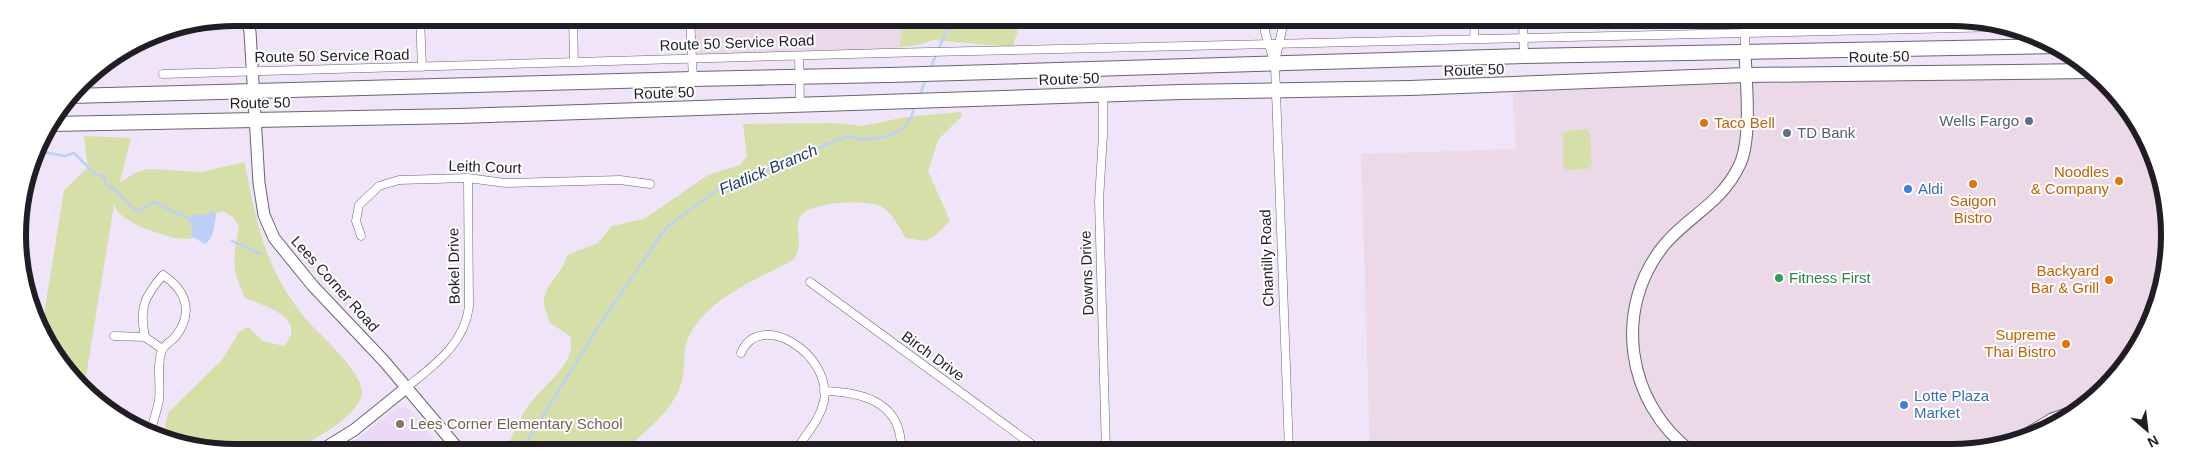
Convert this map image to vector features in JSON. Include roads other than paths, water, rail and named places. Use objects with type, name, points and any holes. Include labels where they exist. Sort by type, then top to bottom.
[{"type":"highway","name":"Route 50","points":[[79,96],[407,88],[693,78],[950,74],[1524,56],[2041,46]]},
{"type":"highway","name":"Route 50","points":[[58,124],[460,116],[1103,94],[1419,88],[1746,75],[2082,71]]},
{"type":"street","name":"Lees Corner Road","points":[[249,26],[254,91],[254,120],[263,207],[274,238],[313,286],[384,360],[454,444]]},
{"type":"street","points":[[420,26],[422,67]]},
{"type":"street","points":[[573,26],[574,62]]},
{"type":"street","points":[[690,26],[693,78]]},
{"type":"street","name":"Chantilly Road","points":[[1265,26],[1265,32],[1275,64]]},
{"type":"street","name":"Chantilly Road","points":[[1282,26],[1275,64],[1274,90],[1289,444]]},
{"type":"street","points":[[1474,39],[1475,26]]},
{"type":"street","points":[[1524,26],[1524,56]]},
{"type":"street","points":[[1683,444],[1656,416],[1640,384],[1633,350],[1635,304],[1642,282],[1658,253],[1680,229],[1718,197],[1741,162],[1746,130],[1746,26]]},
{"type":"street","name":"Route 50 Service Road","points":[[163,74],[928,52],[1279,45],[1964,27]]},
{"type":"street","points":[[799,56],[800,104]]},
{"type":"street","name":"Downs Drive","points":[[1103,94],[1103,142],[1098,201],[1106,444]]},
{"type":"street","name":"Bokel Drive","points":[[406,388],[446,355],[465,326],[469,307],[468,178]]},
{"type":"street","name":"Leith Court","points":[[361,236],[356,221],[359,205],[379,186],[399,180],[468,178],[505,183],[620,180],[650,184]]},
{"type":"street","points":[[145,337],[141,318],[144,301],[163,275],[177,284],[185,302],[185,317],[176,336],[162,349],[159,369],[159,399],[152,426]]},
{"type":"street","name":"Birch Drive","points":[[810,282],[1031,444]]},
{"type":"street","points":[[114,336],[145,337],[162,349]]},
{"type":"street","points":[[741,353],[746,344],[758,337],[776,336],[793,342],[804,349],[816,363],[824,391],[819,417],[801,444]]},
{"type":"street","points":[[331,444],[354,430],[406,388]]},
{"type":"street","points":[[824,391],[856,393],[876,402],[894,420],[900,436],[901,444]]},
{"type":"water","points":[[213,211],[216,215],[213,231],[210,239],[205,244],[191,236],[193,229],[188,221],[193,214],[203,215]]},
{"type":"waterway","name":"Flatlick Branch","points":[[930,69],[949,26]]},
{"type":"waterway","name":"Flatlick Branch","points":[[919,97],[926,79]]},
{"type":"waterway","name":"Flatlick Branch","points":[[525,444],[604,318],[666,228],[717,190],[847,136],[871,139],[897,132],[909,121],[915,106]]},
{"type":"waterway","points":[[43,152],[65,156],[74,153],[93,172]]},
{"type":"waterway","points":[[94,173],[104,177],[107,185],[116,191],[129,205],[139,211],[154,202],[190,218]]},
{"type":"waterway","points":[[232,241],[261,254]]},
{"type":"place","name":"Wells Fargo","points":[[2029,121]]},
{"type":"place","name":"Taco Bell","points":[[1704,123]]},
{"type":"place","name":"TD Bank","points":[[1787,133]]},
{"type":"place","name":"Noodles & Company","points":[[2119,181]]},
{"type":"place","name":"Saigon Bistro","points":[[1973,184]]},
{"type":"place","name":"Aldi","points":[[1908,189]]},
{"type":"place","name":"Fitness First","points":[[1779,278]]},
{"type":"place","name":"Backyard Bar & Grill","points":[[2109,280]]},
{"type":"place","name":"Supreme Thai Bistro","points":[[2066,344]]},
{"type":"place","name":"Lotte Plaza Market","points":[[1904,405]]},
{"type":"place","name":"Lees Corner Elementary School","points":[[400,424]]}]
